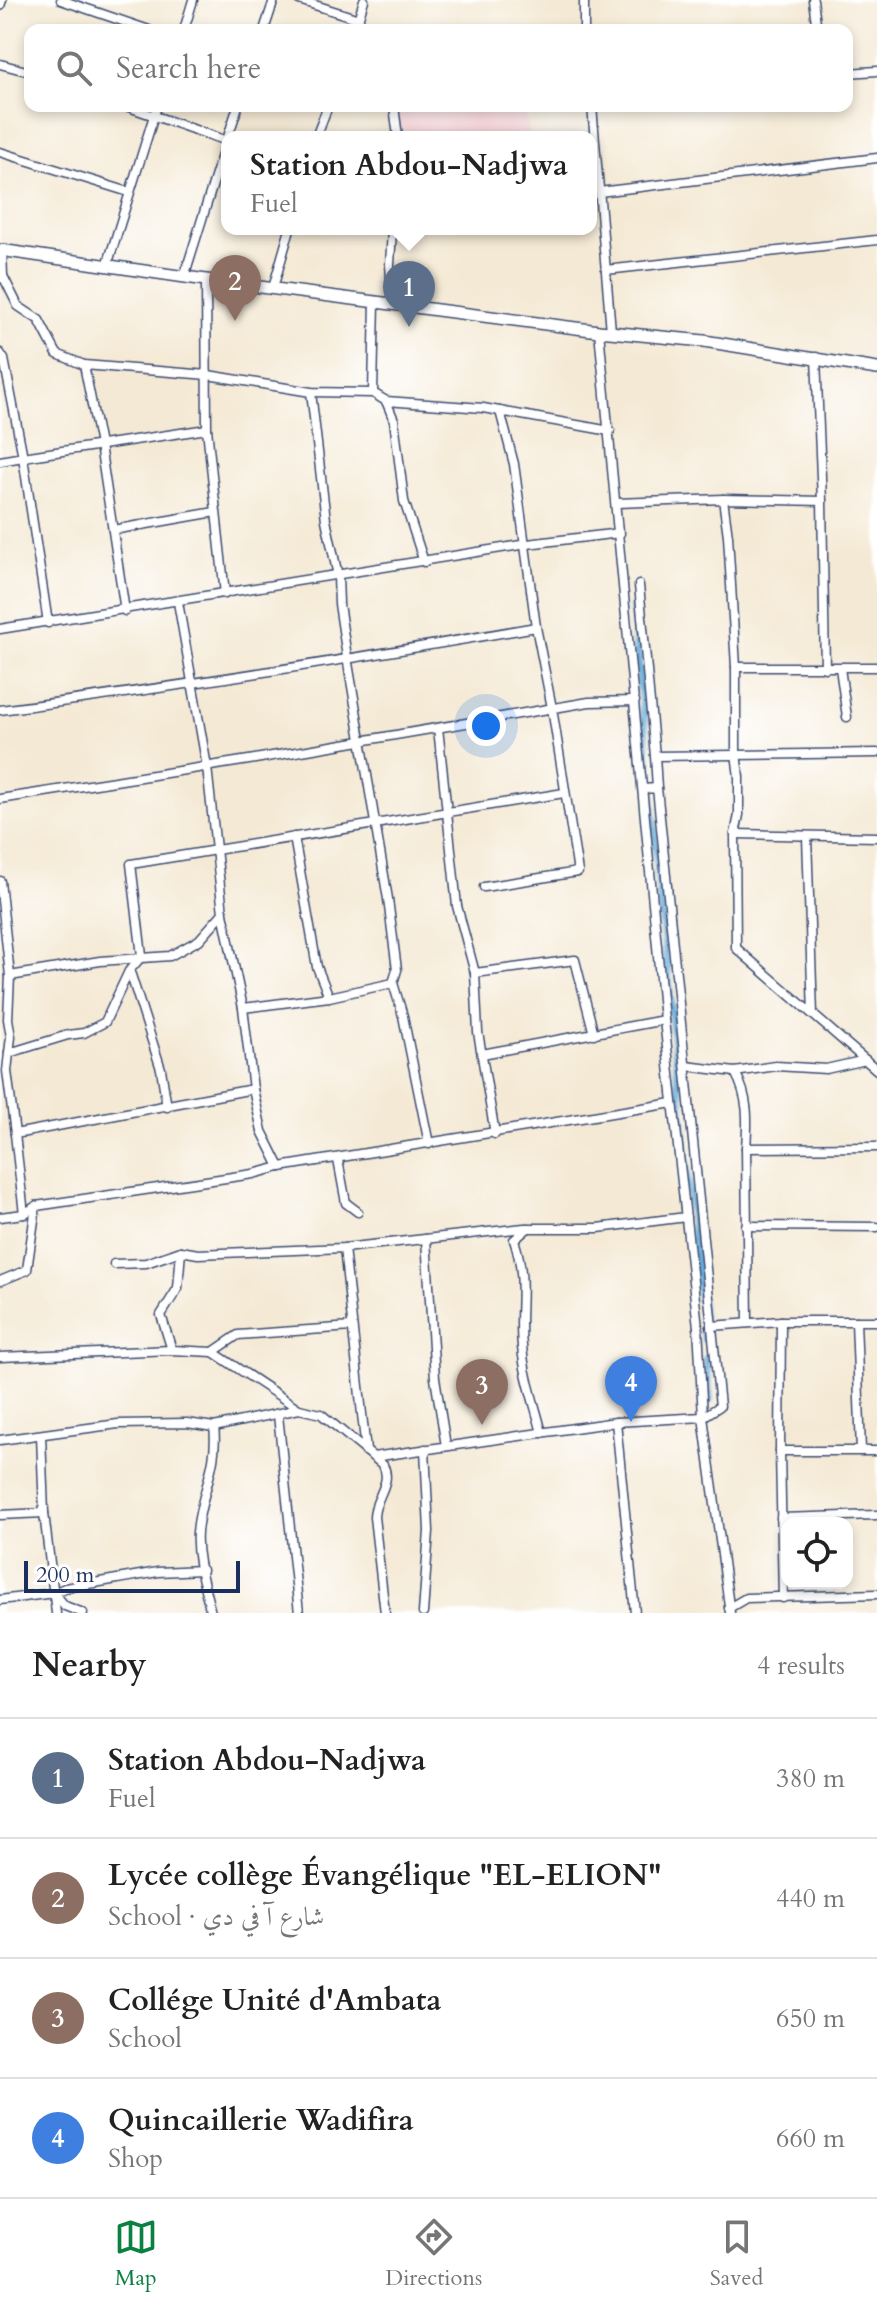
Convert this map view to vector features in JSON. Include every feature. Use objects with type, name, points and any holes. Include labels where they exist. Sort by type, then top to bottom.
[{"type":"street","points":[[0,6],[2,0]]},
{"type":"street","points":[[61,0],[131,24]]},
{"type":"street","points":[[186,24],[193,0]]},
{"type":"street","points":[[266,24],[274,0]]},
{"type":"street","points":[[299,0],[359,19]]},
{"type":"street","points":[[357,24],[364,0]]},
{"type":"street","points":[[584,0],[584,24]]},
{"type":"street","points":[[813,0],[816,24]]},
{"type":"street","points":[[0,64],[24,70]]},
{"type":"street","points":[[853,73],[877,71]]},
{"type":"street","points":[[107,266],[155,112]]},
{"type":"street","points":[[158,112],[221,137]]},
{"type":"street","points":[[230,131],[236,112]]},
{"type":"street","points":[[318,131],[326,112]]},
{"type":"street","points":[[0,152],[129,192]]},
{"type":"street","points":[[184,277],[221,158]]},
{"type":"street","points":[[599,192],[877,158]]},
{"type":"street","points":[[597,167],[597,200]]},
{"type":"street","points":[[597,219],[606,270],[605,331],[610,431],[664,1020],[698,1327],[703,1417],[730,1610],[746,1598],[877,1594]]},
{"type":"street","points":[[273,288],[288,235]]},
{"type":"street","points":[[392,235],[393,303]]},
{"type":"street","points":[[606,270],[877,240]]},
{"type":"street","points":[[610,431],[500,411],[386,401],[373,393],[311,392],[208,375],[84,365],[57,354],[39,320],[18,306],[2,277],[1,250],[206,280],[816,357],[877,369]]},
{"type":"street","points":[[206,280],[207,429],[225,594]]},
{"type":"street","points":[[373,393],[375,301]]},
{"type":"street","points":[[0,353],[4,359],[23,457],[48,623]]},
{"type":"street","points":[[816,357],[825,668]]},
{"type":"street","points":[[84,365],[100,445],[125,611]]},
{"type":"street","points":[[311,392],[347,657],[377,822],[397,970],[393,983],[403,1016],[429,1144]]},
{"type":"street","points":[[386,401],[394,420],[404,501],[424,562]]},
{"type":"street","points":[[484,887],[578,872],[536,627],[514,464],[500,411]]},
{"type":"street","points":[[0,461],[207,429]]},
{"type":"street","points":[[617,503],[723,499],[822,501]]},
{"type":"street","points":[[723,499],[736,667],[739,777],[739,815],[735,834],[736,948],[877,1070]]},
{"type":"street","points":[[113,530],[215,512]]},
{"type":"street","points":[[0,629],[527,544],[620,533]]},
{"type":"street","points":[[369,1454],[616,1422],[703,1417],[720,1406],[639,585]]},
{"type":"street","points":[[178,602],[207,767],[223,913],[243,1008],[253,1089],[262,1131],[280,1167]]},
{"type":"street","points":[[0,710],[191,684],[347,657],[385,654],[536,627]]},
{"type":"street","points":[[736,667],[877,667]]},
{"type":"street","points":[[840,668],[847,717]]},
{"type":"street","points":[[0,799],[589,702],[635,701]]},
{"type":"street","points":[[438,728],[457,906],[475,973],[482,1054],[495,1134]]},
{"type":"street","points":[[655,756],[877,753]]},
{"type":"street","points":[[643,789],[657,788]]},
{"type":"street","points":[[9,1053],[84,1033],[105,1022],[129,971],[142,956],[131,864],[564,793]]},
{"type":"street","points":[[735,834],[877,837]]},
{"type":"street","points":[[294,837],[317,967],[329,997]]},
{"type":"street","points":[[807,837],[813,1015]]},
{"type":"street","points":[[0,881],[4,957],[10,976],[8,1019],[11,1037],[7,1071],[24,1214]]},
{"type":"street","points":[[10,976],[142,956],[170,956],[199,940],[223,913]]},
{"type":"street","points":[[475,973],[575,960],[594,1034]]},
{"type":"street","points":[[129,971],[161,1069],[167,1107]]},
{"type":"street","points":[[243,1008],[329,997],[393,983]]},
{"type":"street","points":[[482,1054],[664,1020]]},
{"type":"street","points":[[686,1066],[735,1072],[776,1066],[826,1069],[866,1060]]},
{"type":"street","points":[[735,1072],[746,1098],[748,1323]]},
{"type":"street","points":[[15,1134],[253,1089]]},
{"type":"street","points":[[0,1217],[24,1214],[36,1206],[253,1174],[280,1167],[338,1160],[673,1103]]},
{"type":"street","points":[[746,1148],[877,1147]]},
{"type":"street","points":[[338,1160],[346,1203],[358,1212]]},
{"type":"street","points":[[0,1281],[27,1270],[36,1206]]},
{"type":"street","points":[[114,1264],[146,1263],[181,1251],[198,1254],[344,1248],[528,1228],[598,1228],[686,1217]]},
{"type":"street","points":[[746,1226],[877,1227]]},
{"type":"street","points":[[528,1228],[514,1240],[521,1260],[524,1287],[522,1347],[542,1433]]},
{"type":"street","points":[[426,1239],[435,1378],[446,1446]]},
{"type":"street","points":[[344,1248],[369,1454]]},
{"type":"street","points":[[172,1350],[161,1315],[178,1288],[181,1251]]},
{"type":"street","points":[[711,1326],[781,1321],[877,1321]]},
{"type":"street","points":[[781,1321],[781,1518]]},
{"type":"street","points":[[856,1321],[861,1451]]},
{"type":"street","points":[[213,1352],[238,1335],[352,1327]]},
{"type":"street","points":[[0,1357],[172,1350],[213,1352],[299,1409],[321,1414],[383,1465],[387,1474],[374,1513],[385,1613]]},
{"type":"street","points":[[0,1440],[118,1424],[187,1423],[214,1427],[299,1409]]},
{"type":"street","points":[[278,1415],[299,1613]]},
{"type":"street","points":[[616,1422],[635,1613]]},
{"type":"street","points":[[211,1613],[197,1531],[217,1448],[214,1427]]},
{"type":"street","points":[[41,1435],[44,1513],[56,1613]]},
{"type":"street","points":[[423,1613],[428,1560],[425,1449]]},
{"type":"street","points":[[780,1451],[877,1451]]},
{"type":"street","points":[[0,1515],[44,1513]]},
{"type":"street","points":[[813,1517],[877,1515]]},
{"type":"street","points":[[0,1600],[54,1593],[65,1588],[158,1572],[202,1570]]},
{"type":"street","points":[[783,1589],[783,1598]]},
{"type":"street","points":[[54,1593],[65,1606],[83,1613]]},
{"type":"shaded area","points":[[398,112],[525,112],[529,131],[400,131]]},
{"type":"waterway","points":[[633,608],[650,783]]},
{"type":"waterway","points":[[651,792],[658,869]]},
{"type":"waterway","points":[[658,875],[704,1338]]},
{"type":"waterway","points":[[706,1359],[710,1400]]},
{"type":"place","name":"Lycée collège Évangélique \"EL-ELION\"","points":[[235,321]]},
{"type":"place","name":"Station Abdou-Nadjwa","points":[[409,327]]},
{"type":"place","name":"Quincaillerie Wadifira","points":[[631,1422]]},
{"type":"place","name":"Collége Unité d'Ambata","points":[[482,1425]]}]
